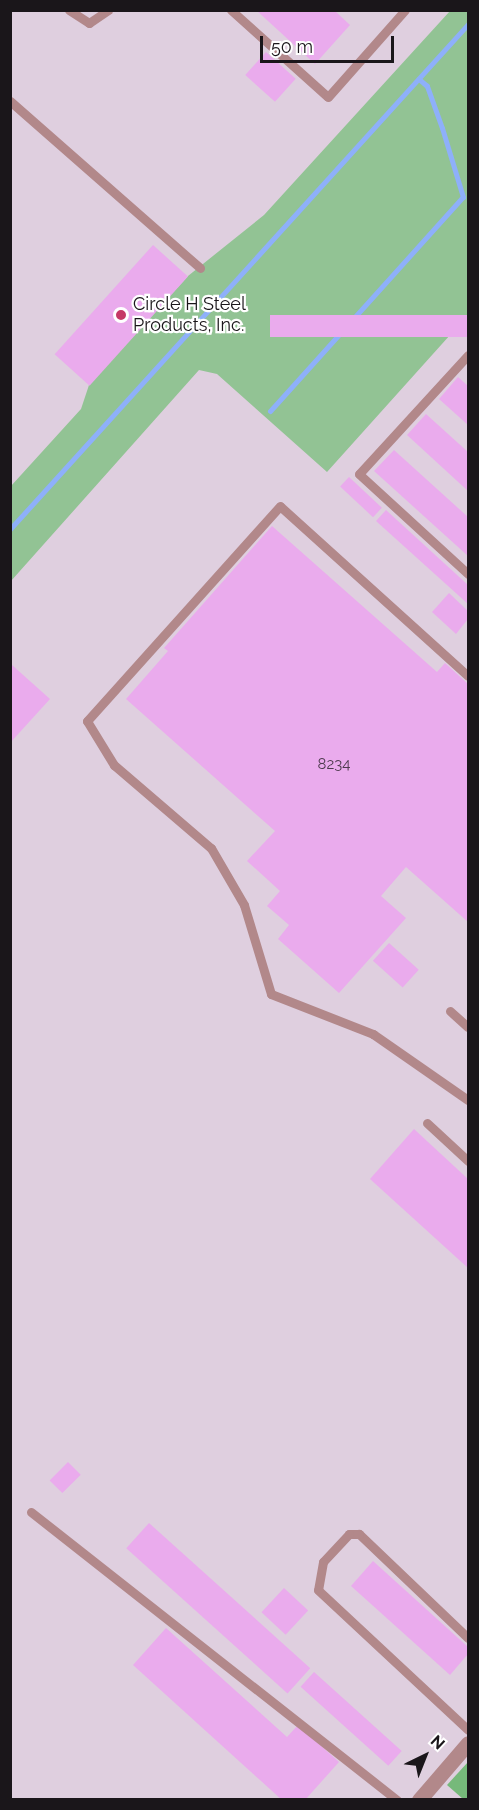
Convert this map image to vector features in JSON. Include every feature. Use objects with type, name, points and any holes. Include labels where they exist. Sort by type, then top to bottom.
[{"type":"street","points":[[418,1800],[468,1743]]},
{"type":"lane","points":[[69,10],[89,22],[108,10]]},
{"type":"lane","points":[[231,10],[328,97],[405,10]]},
{"type":"lane","points":[[10,101],[200,268]]},
{"type":"lane","points":[[468,355],[359,474],[468,574]]},
{"type":"lane","points":[[468,676],[280,506],[87,721],[114,765],[211,848],[244,905],[271,994],[373,1034],[468,1100]]},
{"type":"lane","points":[[450,1011],[468,1027]]},
{"type":"lane","points":[[427,1124],[468,1161]]},
{"type":"lane","points":[[31,1512],[397,1800]]},
{"type":"lane","points":[[468,1638],[359,1534],[349,1534],[323,1562],[318,1590],[468,1730]]},
{"type":"shaded area","points":[[11,11],[468,11],[468,1799],[11,1799]]},
{"type":"green space","points":[[450,11],[468,11],[468,315],[327,472],[217,374],[199,370],[11,581],[11,486],[81,409],[89,385],[188,276],[264,215]]},
{"type":"green space","points":[[468,1762],[468,1799],[463,1799],[447,1785]]},
{"type":"building","points":[[256,10],[334,10],[350,25],[315,64]]},
{"type":"building","points":[[266,52],[296,79],[275,102],[245,75]]},
{"type":"building","name":"Circle H Steel Products, Inc.","points":[[153,245],[188,276],[90,386],[55,354]]},
{"type":"building","points":[[270,315],[468,315],[468,337],[270,337]]},
{"type":"building","points":[[458,377],[468,386],[468,425],[439,399]]},
{"type":"building","points":[[426,414],[468,452],[468,491],[407,435]]},
{"type":"building","points":[[394,450],[468,517],[468,556],[374,471]]},
{"type":"building","points":[[349,477],[382,508],[373,517],[340,487]]},
{"type":"building","points":[[386,510],[468,585],[468,604],[376,521]]},
{"type":"building","points":[[272,526],[437,672],[445,663],[468,684],[468,922],[406,867],[381,896],[406,918],[339,993],[278,939],[289,925],[267,906],[280,891],[247,861],[275,831],[126,699],[168,651],[164,648]]},
{"type":"building","points":[[449,593],[468,611],[468,619],[456,634],[432,612]]},
{"type":"building","points":[[12,665],[50,699],[10,743],[10,667]]},
{"type":"building","points":[[389,943],[419,970],[403,988],[373,961]]},
{"type":"building","points":[[414,1129],[468,1179],[468,1268],[370,1179]]},
{"type":"building","points":[[68,1462],[81,1475],[62,1493],[50,1480]]},
{"type":"building","points":[[149,1523],[310,1668],[288,1693],[126,1548]]},
{"type":"building","points":[[373,1561],[468,1647],[468,1654],[450,1675],[351,1586]]},
{"type":"building","points":[[284,1588],[308,1611],[286,1635],[261,1612]]},
{"type":"building","points":[[166,1628],[287,1737],[298,1725],[339,1762],[305,1800],[282,1800],[133,1665]]},
{"type":"building","points":[[314,1672],[402,1751],[388,1766],[301,1687]]},
{"type":"waterway","points":[[10,529],[468,24]]},
{"type":"waterway","points":[[270,411],[463,197],[427,86],[419,79]]},
{"type":"place","name":"Circle H Steel Products, Inc.","points":[[121,315]]}]
